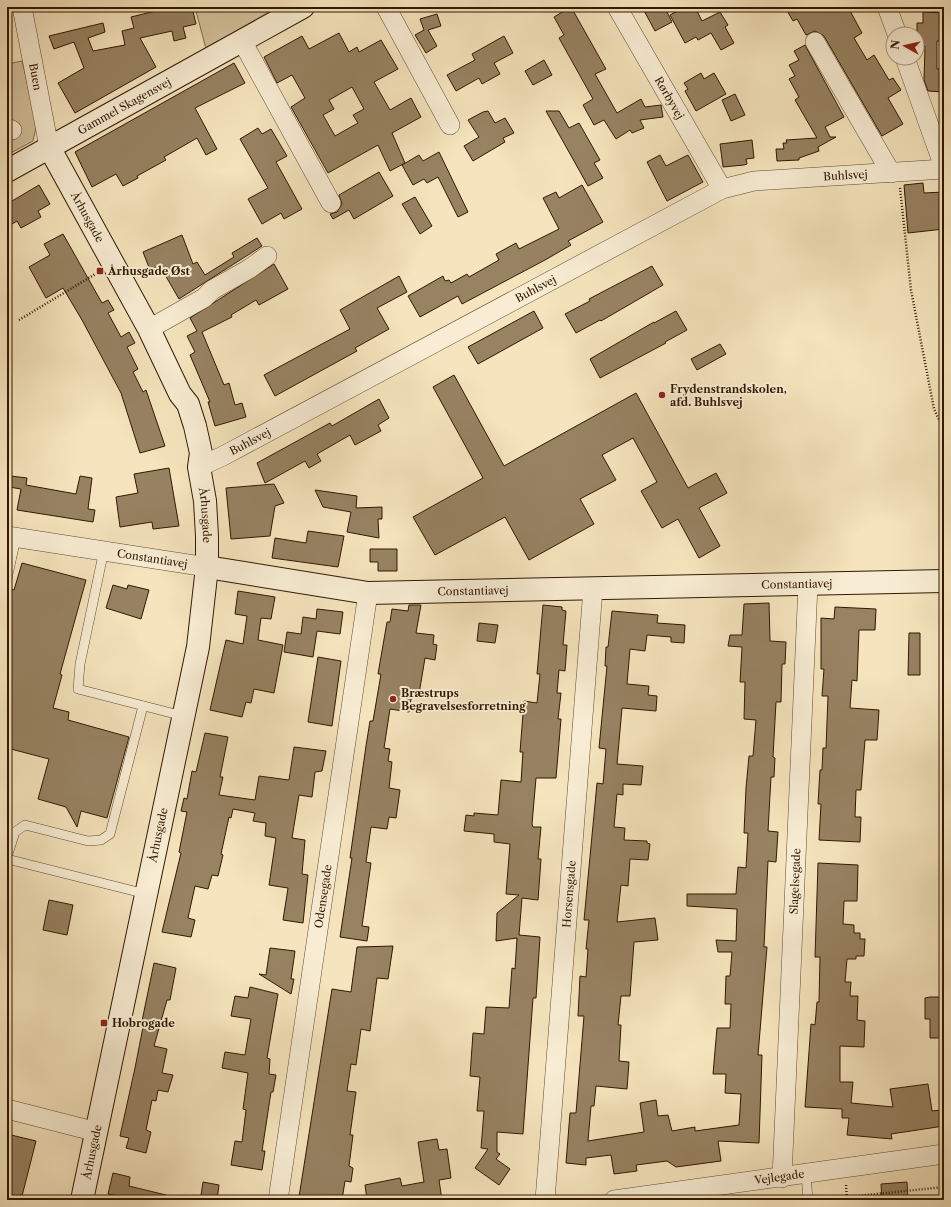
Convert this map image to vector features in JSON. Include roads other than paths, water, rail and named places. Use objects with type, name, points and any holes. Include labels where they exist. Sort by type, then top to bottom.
[{"type":"street","name":"Buen","points":[[22,7],[49,147]]},
{"type":"street","name":"Gammel Skagensvej","points":[[7,171],[303,7]]},
{"type":"street","points":[[386,7],[450,125]]},
{"type":"street","name":"Rørbyvej","points":[[617,7],[722,189]]},
{"type":"street","points":[[887,7],[894,26]]},
{"type":"street","points":[[242,41],[331,203]]},
{"type":"street","points":[[815,42],[895,173]]},
{"type":"street","name":"Buhlsvej","points":[[199,466],[230,452],[722,189],[754,181],[895,173],[944,168],[908,66]]},
{"type":"street","name":"Århusgade","points":[[49,147],[150,329],[180,394],[179,407],[184,431],[191,454],[199,466],[205,501],[207,567],[198,646],[82,1200]]},
{"type":"street","points":[[150,329],[204,298],[212,290],[249,269],[267,256]]},
{"type":"street","name":"Constantiavej","points":[[11,537],[104,550],[368,593],[944,581]]},
{"type":"street","name":"Slagelsegade","points":[[782,1178],[808,584]]},
{"type":"street","name":"Horsensgade","points":[[545,1200],[592,588]]},
{"type":"street","name":"Odensegade","points":[[278,1200],[368,593]]},
{"type":"street","points":[[7,1110],[96,1132]]},
{"type":"street","name":"Vejlegade","points":[[614,1200],[782,1178],[944,1154]]},
{"type":"lane","points":[[7,579],[11,537]]},
{"type":"lane","points":[[104,550],[80,664],[78,689],[184,716]]},
{"type":"lane","points":[[143,706],[110,834],[101,840],[88,841],[25,825],[15,832],[7,858],[146,894]]},
{"type":"lane","points":[[806,1174],[808,1200]]},
{"type":"place","name":"Århusgade Øst","points":[[100,271]]},
{"type":"place","name":"Frydenstrandskolen, afd. Buhlsvej","points":[[662,395]]},
{"type":"place","name":"Bræstrups Begravelsesforretning","points":[[393,699]]},
{"type":"place","name":"Hobrogade","points":[[104,1023]]}]
